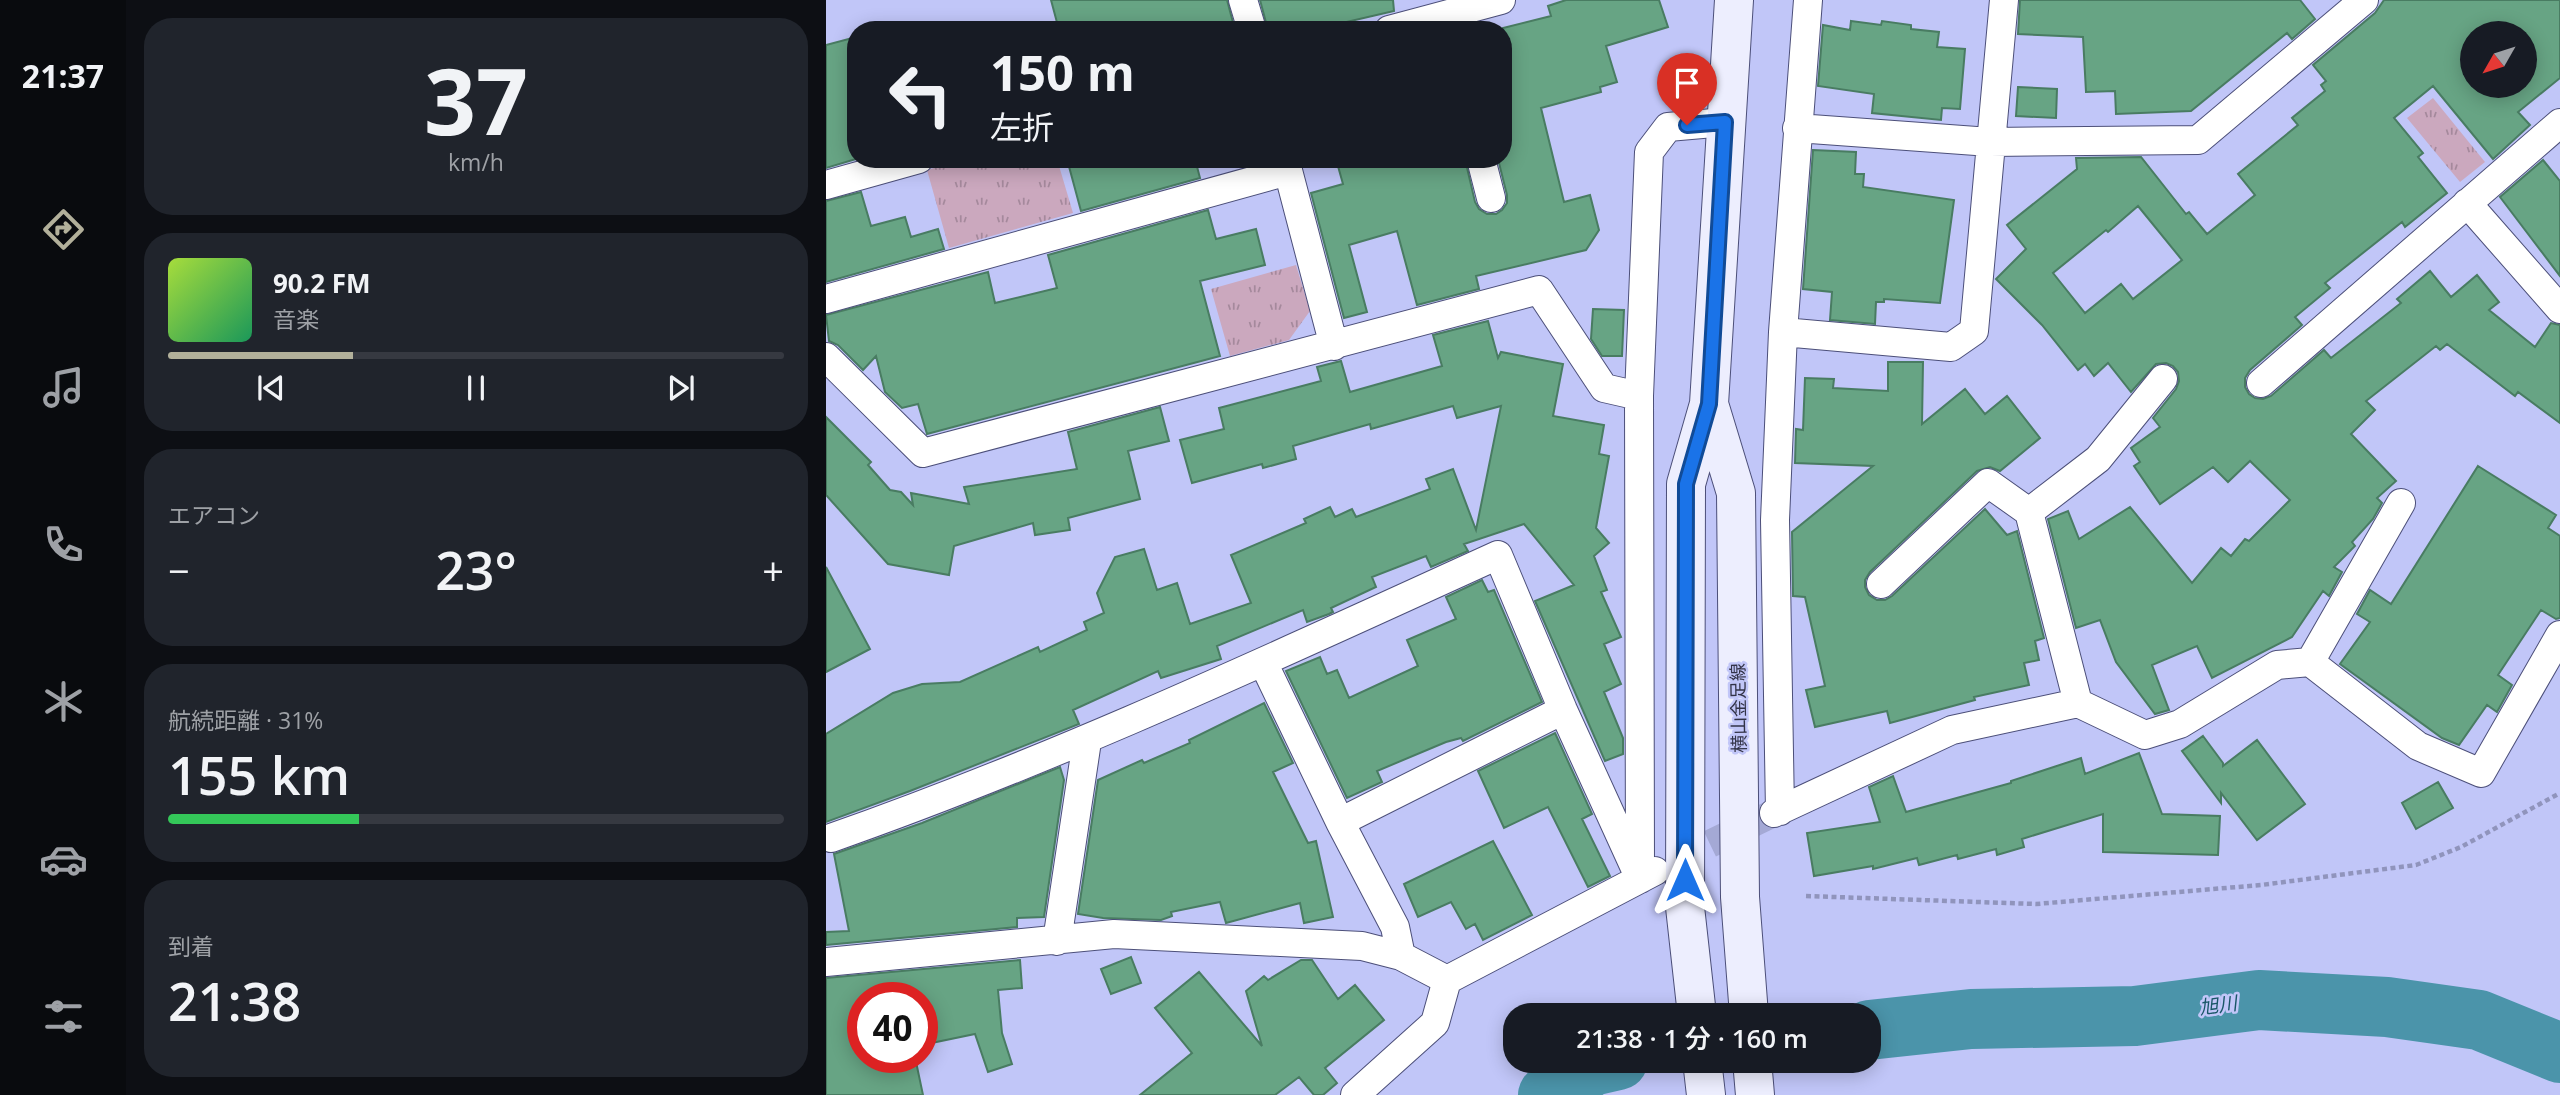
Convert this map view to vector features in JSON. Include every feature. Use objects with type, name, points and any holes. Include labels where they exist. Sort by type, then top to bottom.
[{"type":"street","points":[[1244,0],[1250,21]]},
{"type":"street","points":[[1450,21],[1502,0]]},
{"type":"street","name":"横山金足線","points":[[1696,1003],[1685,907],[1686,484],[1709,404],[1734,0]]},
{"type":"street","points":[[1808,0],[1783,332],[1775,520],[1777,812],[1952,730],[2078,703],[2145,734],[2180,724],[2277,665],[2310,662],[2418,746],[2481,773],[2560,635]]},
{"type":"street","points":[[1783,332],[1951,347],[1974,331],[2004,0]]},
{"type":"street","points":[[1797,128],[1990,142],[2198,140],[2364,0]]},
{"type":"street","points":[[1649,874],[1639,396],[1649,152],[1668,127],[1725,122]]},
{"type":"street","points":[[2261,383],[2560,123]]},
{"type":"street","points":[[826,185],[887,168]]},
{"type":"street","points":[[826,299],[1277,168]]},
{"type":"street","points":[[1288,168],[1334,346]]},
{"type":"street","points":[[1484,168],[1491,198]]},
{"type":"street","points":[[2467,203],[2560,309]]},
{"type":"street","points":[[826,357],[923,453],[1539,290],[1604,388],[1639,396]]},
{"type":"street","points":[[2029,512],[2098,459],[2163,379]]},
{"type":"street","name":"横山金足線","points":[[1709,404],[1736,493],[1740,897],[1748,1003]]},
{"type":"street","points":[[1881,584],[1988,483],[2029,512],[2078,703]]},
{"type":"street","points":[[2310,662],[2401,503]]},
{"type":"street","points":[[831,838],[936,801],[1087,741],[1498,555],[1563,710],[1649,874]]},
{"type":"street","points":[[1263,662],[1340,822],[1395,927],[1401,956]]},
{"type":"street","points":[[1340,822],[1563,710]]},
{"type":"street","points":[[1057,941],[1087,741]]},
{"type":"street","points":[[1355,1095],[1435,1023],[1447,981],[1649,874]]},
{"type":"street","points":[[826,961],[1114,934],[1362,946],[1401,956],[1447,981]]},
{"type":"street","points":[[1703,1073],[1706,1095]]},
{"type":"street","points":[[1753,1073],[1755,1095]]},
{"type":"path","points":[[1806,896],[2036,904],[2261,885],[2416,865],[2462,846],[2560,793]]},
{"type":"green space","points":[[2433,98],[2485,162],[2460,182],[2407,118]]},
{"type":"green space","points":[[1060,168],[1073,213],[949,248],[927,170]]},
{"type":"green space","points":[[1296,265],[1310,311],[1289,340],[1230,356],[1211,289]]},
{"type":"building","points":[[1051,0],[1227,0],[1233,21],[1057,21]]},
{"type":"building","points":[[1260,0],[1393,0],[1394,11],[1351,21],[1266,21]]},
{"type":"building","points":[[1566,0],[1659,0],[1668,27],[1606,46],[1617,82],[1600,87],[1601,92],[1541,108],[1564,202],[1590,195],[1599,230],[1586,250],[1476,276],[1479,289],[1417,305],[1397,231],[1349,245],[1367,312],[1344,318],[1311,193],[1343,184],[1339,168],[1467,168],[1479,209],[1487,214],[1496,214],[1502,210],[1507,203],[1507,195],[1500,168],[1512,168],[1512,26],[1551,16],[1548,6]]},
{"type":"building","points":[[2020,0],[2300,0],[2315,19],[2292,39],[2287,33],[2191,111],[2116,114],[2115,91],[2086,92],[2083,37],[2018,34]]},
{"type":"building","points":[[2384,0],[2560,0],[2560,78],[2538,96],[2538,21],[2460,21],[2460,98],[2535,98],[2518,112],[2530,125],[2493,159],[2433,86],[2394,118],[2423,153],[2418,157],[2447,193],[2405,227],[2402,222],[2325,283],[2330,288],[2295,317],[2302,325],[2250,370],[2245,378],[2245,387],[2255,398],[2271,396],[2324,350],[2331,358],[2401,303],[2397,299],[2430,271],[2451,297],[2477,275],[2499,302],[2489,310],[2535,347],[2551,323],[2560,325],[2560,423],[2518,392],[2515,396],[2447,344],[2440,350],[2436,346],[2366,401],[2375,410],[2351,434],[2396,481],[2377,498],[2382,503],[2373,519],[2352,542],[2355,546],[2334,567],[2342,572],[2329,596],[2323,591],[2292,637],[2212,678],[2197,646],[2152,665],[2169,710],[2155,714],[2116,662],[2100,620],[2076,628],[2048,519],[2068,511],[2079,539],[2130,507],[2192,583],[2221,548],[2231,556],[2245,539],[2249,541],[2290,500],[2250,461],[2228,482],[2213,467],[2160,504],[2134,466],[2140,462],[2131,448],[2160,427],[2153,418],[2176,389],[2178,372],[2166,363],[2156,364],[2131,392],[2108,363],[2094,376],[2085,364],[2078,370],[2042,325],[1996,279],[2026,249],[2007,225],[2077,169],[2076,158],[2141,157],[2186,214],[2189,212],[2207,234],[2255,195],[2238,174],[2298,125],[2292,118],[2325,91],[2321,85],[2326,81],[2313,65],[2375,13]],"holes":[[[2138,206],[2182,260],[2133,299],[2121,284],[2085,313],[2053,273]]]},
{"type":"building","points":[[1851,21],[1911,25],[1911,29],[1939,32],[1937,47],[1965,49],[1960,109],[1942,108],[1941,120],[1872,113],[1874,94],[1818,86],[1823,25],[1850,30]]},
{"type":"building","points":[[847,39],[847,162],[826,168],[826,45]]},
{"type":"building","points":[[2018,87],[2057,89],[2056,118],[2016,116]]},
{"type":"building","points":[[1813,150],[1856,152],[1855,174],[1864,174],[1863,187],[1954,200],[1940,303],[1884,299],[1884,302],[1876,302],[1875,324],[1830,320],[1832,292],[1803,289]]},
{"type":"building","points":[[2543,160],[2560,181],[2560,276],[2500,197]]},
{"type":"building","points":[[1069,168],[1197,168],[1200,178],[1081,211]]},
{"type":"building","points":[[861,192],[871,226],[905,217],[911,237],[938,229],[944,249],[826,282],[826,201]]},
{"type":"building","points":[[1208,210],[1216,239],[1256,229],[1265,265],[1200,281],[1220,356],[927,434],[918,404],[902,408],[885,392],[876,356],[863,370],[838,345],[829,341],[826,315],[988,272],[995,303],[1057,288],[1048,255]]},
{"type":"building","points":[[1593,309],[1624,310],[1622,356],[1602,356],[1591,339]]},
{"type":"building","points":[[1488,321],[1498,358],[1501,352],[1563,364],[1553,416],[1604,425],[1599,454],[1609,456],[1596,528],[1609,543],[1594,556],[1607,590],[1601,592],[1621,637],[1604,644],[1621,684],[1604,692],[1623,738],[1623,754],[1605,761],[1535,601],[1574,585],[1524,524],[1464,544],[1468,551],[1431,567],[1426,556],[1372,577],[1376,587],[1331,608],[1333,612],[1329,614],[1307,622],[1303,610],[1217,646],[1221,659],[1161,678],[1158,671],[1073,710],[1079,724],[826,822],[826,734],[893,693],[922,684],[960,682],[1038,647],[1040,652],[1087,630],[1084,622],[1104,613],[1097,593],[1115,557],[1144,549],[1157,590],[1177,583],[1190,624],[1251,603],[1231,555],[1306,523],[1304,519],[1330,507],[1335,517],[1352,509],[1356,517],[1430,489],[1426,479],[1453,469],[1476,530],[1501,406],[1457,418],[1453,406],[1371,429],[1370,424],[1293,446],[1296,459],[1263,468],[1262,464],[1192,483],[1180,440],[1224,429],[1219,408],[1321,381],[1317,367],[1341,361],[1350,392],[1442,366],[1433,335]]},
{"type":"building","points":[[1888,362],[1923,362],[1922,424],[1965,389],[1985,414],[2007,396],[2040,438],[2000,471],[1990,467],[1977,471],[1870,572],[1865,580],[1869,595],[1877,600],[1892,596],[1985,509],[2007,535],[2017,531],[2044,638],[2035,641],[2039,660],[2024,663],[2029,685],[1974,697],[1975,700],[1890,723],[1887,711],[1815,727],[1806,690],[1825,686],[1805,597],[1793,596],[1792,532],[1873,466],[1795,463],[1796,429],[1803,430],[1805,378],[1834,379],[1833,388],[1888,391]]},
{"type":"building","points":[[1160,407],[1169,441],[1128,451],[1140,499],[1068,518],[1070,530],[1035,535],[1033,523],[954,546],[949,575],[888,564],[826,495],[826,417],[871,462],[868,465],[890,490],[901,492],[913,505],[911,493],[969,504],[964,487],[1077,469],[1068,432]]},
{"type":"building","points":[[2478,466],[2556,515],[2548,528],[2560,536],[2560,618],[2556,619],[2541,610],[2498,675],[2512,685],[2497,712],[2487,705],[2459,745],[2442,738],[2340,664],[2370,622],[2357,614],[2370,590],[2391,604]]},
{"type":"building","points":[[826,567],[870,649],[826,672]]},
{"type":"building","points":[[1482,580],[1488,592],[1494,590],[1542,702],[1463,741],[1461,738],[1446,742],[1377,771],[1382,782],[1347,798],[1286,671],[1320,657],[1327,674],[1337,670],[1349,698],[1418,666],[1407,640],[1456,619],[1446,597]]},
{"type":"building","points":[[1264,703],[1293,763],[1273,772],[1308,843],[1316,841],[1333,917],[1304,923],[1300,903],[1226,923],[1220,902],[1171,912],[1172,916],[1161,920],[1103,918],[1078,914],[1098,780],[1142,760],[1144,763],[1190,743],[1189,740]]},
{"type":"building","points":[[1555,733],[1592,814],[1582,819],[1610,876],[1588,887],[1548,807],[1504,828],[1478,771]]},
{"type":"building","points":[[2203,736],[2223,766],[2257,740],[2305,804],[2257,840],[2221,793],[2221,803],[2182,751]]},
{"type":"building","points":[[2139,753],[2162,814],[2220,816],[2218,855],[2103,852],[2103,814],[2022,839],[2024,847],[1997,855],[1996,849],[1919,865],[1917,858],[1873,869],[1873,866],[1814,876],[1807,833],[1880,822],[1869,787],[1893,776],[1906,812],[2011,783],[2081,758],[2085,774]]},
{"type":"building","points":[[1060,767],[1064,780],[1044,917],[1017,918],[1017,927],[826,945],[826,932],[849,931],[834,854],[922,823]]},
{"type":"building","points":[[2438,782],[2453,808],[2416,829],[2402,803]]},
{"type":"building","points":[[1493,841],[1532,915],[1483,940],[1475,924],[1466,929],[1451,902],[1418,917],[1404,884]]},
{"type":"building","points":[[1131,957],[1141,983],[1111,994],[1101,969]]},
{"type":"building","points":[[1020,960],[1022,988],[998,990],[1002,1033],[1012,1064],[988,1072],[975,1034],[938,1042],[938,982],[847,982],[847,1073],[918,1073],[923,1095],[826,1095],[826,978]]},
{"type":"building","points":[[1301,960],[1312,960],[1338,999],[1355,985],[1384,1020],[1325,1068],[1337,1083],[1323,1095],[1314,1095],[1299,1077],[1275,1095],[1140,1095],[1192,1053],[1155,1008],[1199,972],[1262,1046],[1246,991],[1264,976],[1268,980]]},
{"type":"waterway","name":"旭川","points":[[1881,1029],[1971,1019],[2135,1016],[2259,1000],[2387,1007],[2479,1020],[2560,1053]]},
{"type":"waterway","name":"旭川","points":[[1548,1095],[1581,1073]]},
{"type":"tunnel","points":[[1672,862],[1774,813]]},
{"type":"route","points":[[1685,880],[1686,484],[1709,404],[1725,122],[1687,125]]}]
